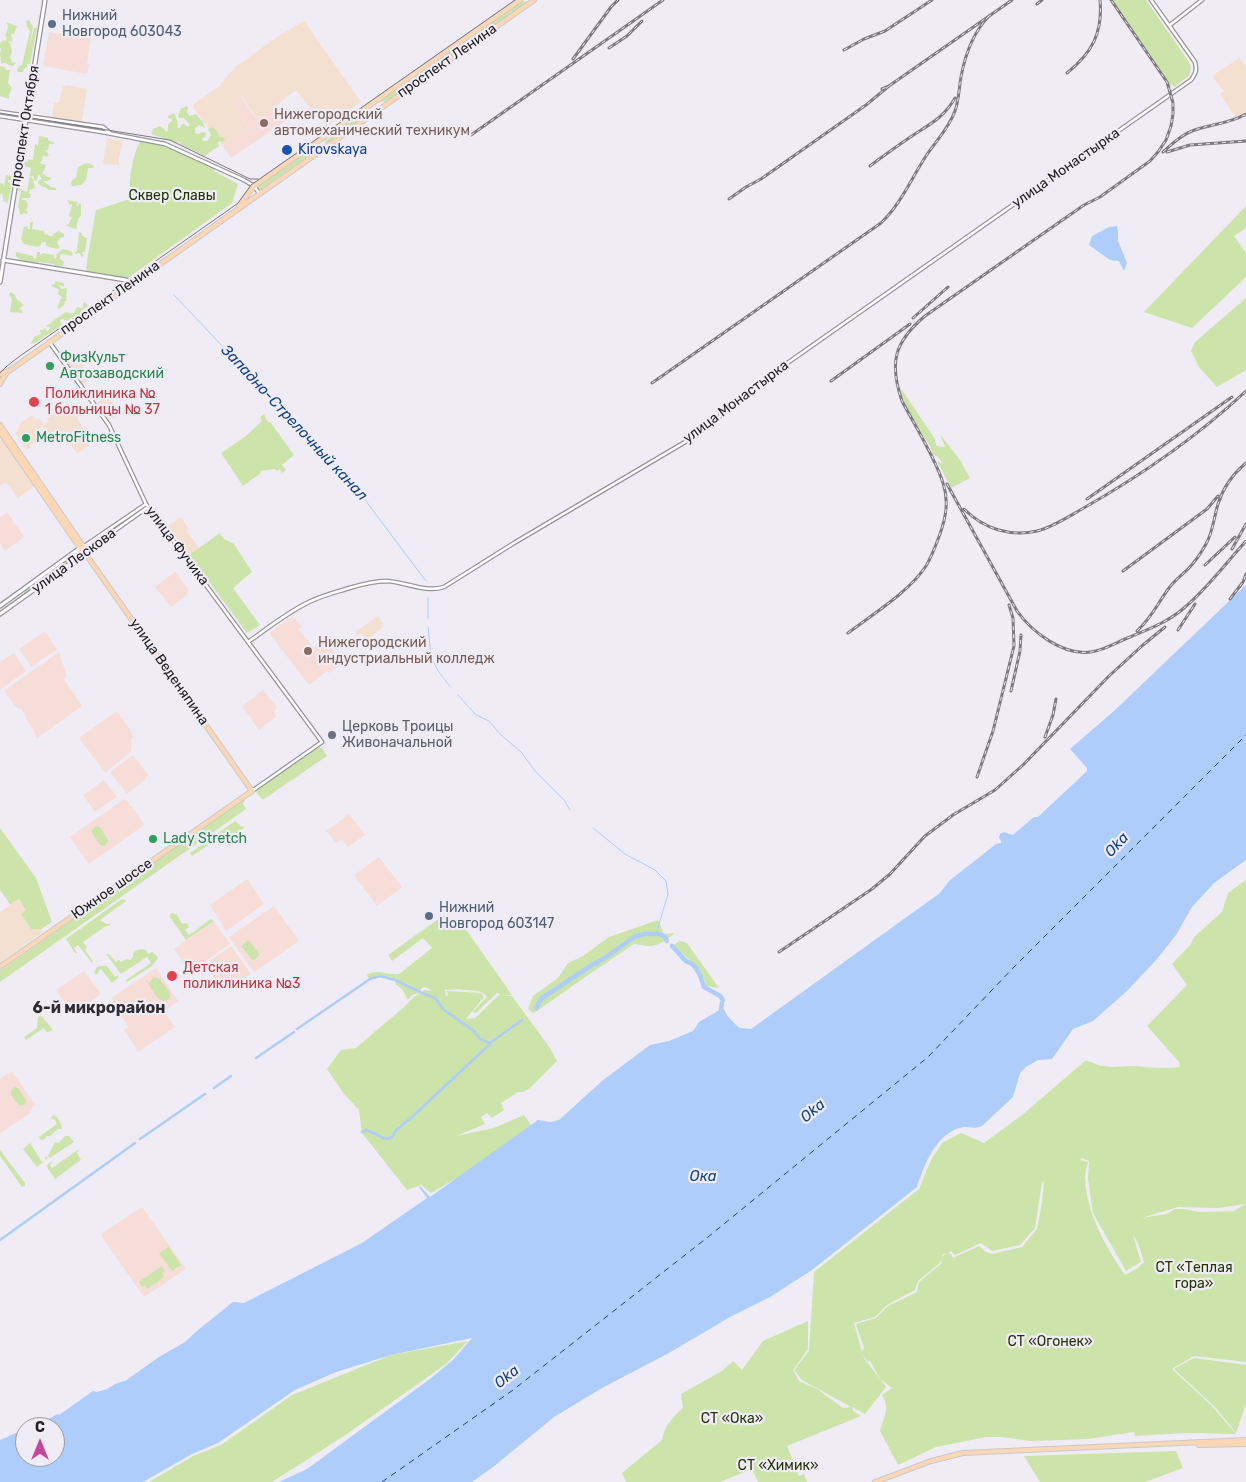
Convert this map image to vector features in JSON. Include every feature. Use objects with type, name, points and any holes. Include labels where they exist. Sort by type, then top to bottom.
[{"type":"main road","name":"проспект Октября","points":[[0,282],[45,0]]},
{"type":"main road","name":"проспект Ленина","points":[[238,208],[254,186],[520,0]]},
{"type":"main road","name":"проспект Ленина","points":[[0,374],[7,372],[528,2],[534,0]]},
{"type":"main road","points":[[372,104],[376,111]]},
{"type":"main road","points":[[320,141],[325,148]]},
{"type":"main road","points":[[2,260],[126,280],[131,283]]},
{"type":"main road","name":"проспект Ленина","points":[[0,384],[7,372]]},
{"type":"main road","name":"улица Веденяпина","points":[[0,425],[85,554],[252,791]]},
{"type":"main road","name":"улица Веденяпина","points":[[0,432],[82,548]]},
{"type":"main road","name":"улица Лескова","points":[[0,606],[82,548]]},
{"type":"main road","name":"улица Лескова","points":[[0,614],[85,554]]},
{"type":"main road","points":[[20,592],[24,597]]},
{"type":"main road","name":"Южное шоссе","points":[[0,967],[252,791]]},
{"type":"main road","points":[[876,1482],[931,1461],[963,1453],[1246,1440]]},
{"type":"main road","points":[[1174,1444],[1246,1444]]},
{"type":"street","points":[[1151,0],[1170,26],[1202,0]]},
{"type":"street","name":"улица Монастырка","points":[[248,642],[304,604],[357,585],[372,582],[389,582],[436,589],[444,587],[696,435],[776,371],[1191,80],[1196,74],[1194,62],[1170,26]]},
{"type":"street","points":[[0,112],[171,146],[254,186],[259,193]]},
{"type":"street","points":[[0,116],[26,118]]},
{"type":"street","name":"улица Фучика","points":[[49,342],[109,425],[147,506],[322,742]]},
{"type":"street","name":"улица Лескова","points":[[82,548],[147,506]]},
{"type":"street","name":"улица Лескова","points":[[85,554],[147,506]]},
{"type":"street","name":"Южное шоссе","points":[[252,791],[322,742]]},
{"type":"shaded area","points":[[304,21],[361,102],[327,126],[319,114],[316,116],[296,90],[258,120],[241,95],[231,102],[248,127],[222,145],[195,110],[194,104],[219,86],[234,68],[280,35]]},
{"type":"shaded area","points":[[49,32],[91,38],[87,74],[43,66]]},
{"type":"shaded area","points":[[1239,58],[1246,67],[1246,113],[1236,118],[1220,94],[1224,92],[1212,76]]},
{"type":"shaded area","points":[[66,85],[87,89],[82,122],[52,118],[54,103],[59,102],[63,87]]},
{"type":"shaded area","name":"Нижегородский автомеханический техникум","points":[[240,95],[257,120],[274,106],[278,107],[287,120],[231,158],[222,145],[248,127],[231,102]]},
{"type":"shaded area","points":[[107,138],[123,141],[119,165],[103,164]]},
{"type":"shaded area","points":[[75,354],[92,378],[81,385],[64,362]]},
{"type":"shaded area","points":[[108,395],[117,413],[110,420],[97,403]]},
{"type":"shaded area","points":[[67,404],[71,406],[79,417],[78,420],[83,428],[86,427],[95,441],[77,454],[66,439],[64,441],[59,434],[52,439],[43,427],[44,425],[40,427],[46,434],[30,445],[31,447],[27,450],[15,433],[18,431],[19,424],[32,415],[36,420],[39,418],[44,424],[48,421],[47,419]]},
{"type":"shaded area","points":[[2,439],[34,484],[34,486],[18,498],[6,482],[0,486],[0,440]]},
{"type":"shaded area","points":[[7,512],[24,537],[5,551],[0,543],[0,517]]},
{"type":"shaded area","points":[[181,517],[188,528],[186,530],[199,548],[189,555],[168,526]]},
{"type":"shaded area","points":[[175,572],[188,589],[187,595],[171,607],[155,587]]},
{"type":"shaded area","name":"Нижегородский индустриальный колледж","points":[[293,616],[302,627],[299,627],[299,630],[314,648],[325,640],[343,663],[329,673],[327,671],[309,685],[269,633]]},
{"type":"shaded area","points":[[378,616],[384,626],[367,640],[361,633],[357,636],[355,632]]},
{"type":"shaded area","points":[[45,631],[57,649],[31,667],[19,649]]},
{"type":"shaded area","points":[[59,652],[67,677],[64,679],[82,706],[37,738],[21,708],[19,709],[15,706],[4,691]]},
{"type":"shaded area","points":[[14,653],[26,671],[0,690],[0,662]]},
{"type":"shaded area","points":[[263,690],[277,707],[274,712],[276,717],[259,730],[242,706]]},
{"type":"shaded area","points":[[117,711],[131,731],[133,738],[130,740],[132,743],[131,752],[105,773],[79,738]]},
{"type":"shaded area","points":[[133,755],[148,775],[146,779],[127,794],[110,772]]},
{"type":"shaded area","points":[[104,780],[117,797],[95,812],[83,795]]},
{"type":"shaded area","points":[[124,799],[129,803],[129,807],[131,806],[144,825],[89,864],[70,837]]},
{"type":"shaded area","points":[[349,814],[365,835],[348,847],[342,839],[336,843],[326,831]]},
{"type":"shaded area","points":[[379,857],[402,887],[377,906],[354,875]]},
{"type":"shaded area","points":[[247,879],[264,904],[226,931],[210,905]]},
{"type":"shaded area","points":[[18,898],[27,910],[21,914],[31,929],[41,929],[43,932],[0,963],[0,912]]},
{"type":"shaded area","points":[[274,906],[299,941],[254,972],[229,937]]},
{"type":"shaded area","points":[[214,921],[230,944],[190,972],[174,949]]},
{"type":"shaded area","points":[[231,946],[251,974],[233,987],[219,985],[205,964]]},
{"type":"shaded area","points":[[156,968],[178,1001],[164,1012],[175,1027],[138,1052],[124,1030],[128,1027],[111,998]]},
{"type":"shaded area","points":[[84,971],[101,994],[73,1014],[56,990]]},
{"type":"shaded area","points":[[12,1071],[35,1105],[30,1113],[0,1134],[0,1079]]},
{"type":"shaded area","points":[[142,1207],[186,1269],[144,1297],[101,1234]]},
{"type":"green space","points":[[1111,0],[1146,0],[1189,62],[1191,68],[1189,76],[1174,87],[1172,84],[1170,88]]},
{"type":"green space","points":[[525,1],[525,4],[507,18],[390,99],[379,103],[380,101]]},
{"type":"green space","points":[[29,20],[33,27],[29,50],[34,28],[37,28],[30,64],[28,64],[29,55],[27,67],[23,72],[18,72],[19,66],[22,65],[30,31],[26,21]]},
{"type":"green space","points":[[7,23],[17,26],[14,34],[11,34],[13,42],[8,42],[12,52],[10,57],[12,62],[16,63],[13,66],[1,63],[0,43],[4,40],[6,41]]},
{"type":"green space","points":[[0,66],[10,70],[8,83],[12,88],[9,99],[0,96]]},
{"type":"green space","points":[[188,107],[187,112],[189,116],[196,114],[203,122],[205,128],[199,125],[195,128],[195,133],[206,133],[205,137],[202,138],[203,141],[207,141],[211,135],[208,129],[212,127],[217,131],[219,137],[223,137],[225,140],[218,142],[219,147],[205,156],[180,144],[179,141],[177,143],[151,134],[153,129],[160,126],[166,132],[168,124],[172,121],[168,116],[174,113],[178,128],[182,124],[188,127],[190,125],[184,118],[179,118],[178,116],[181,108]]},
{"type":"green space","points":[[366,111],[368,115],[328,143],[325,143],[339,130]]},
{"type":"green space","points":[[39,136],[48,138],[48,140],[55,143],[49,144],[48,150],[45,150],[49,155],[46,157],[43,155],[42,161],[39,163],[46,165],[42,173],[52,178],[48,181],[43,181],[56,188],[56,190],[48,190],[41,186],[38,183],[42,179],[39,175],[37,181],[34,180],[32,175],[35,188],[30,190],[30,198],[22,198],[22,200],[26,200],[28,205],[26,211],[28,211],[27,214],[20,215],[18,207],[21,191],[17,190],[18,184],[20,183],[20,189],[27,192],[31,168],[23,166],[23,163],[28,161],[28,159],[33,160],[35,144],[38,146]]},
{"type":"green space","name":"Сквер Славы","points":[[140,141],[169,147],[215,169],[214,171],[238,184],[232,203],[128,278],[88,272],[86,269],[96,210],[130,199],[131,170]]},
{"type":"green space","points":[[315,146],[318,146],[318,149],[260,190],[258,187],[262,183]]},
{"type":"green space","points":[[86,163],[94,166],[93,168],[88,168],[86,180],[81,185],[72,186],[71,183],[76,178],[78,167]]},
{"type":"green space","points":[[6,175],[12,176],[13,180],[8,180],[8,182],[12,183],[7,204],[3,201],[2,193],[0,195],[0,183],[4,187]]},
{"type":"green space","points":[[67,200],[78,202],[77,206],[81,204],[81,216],[78,220],[77,229],[65,225],[69,224],[72,217],[69,216],[72,205]]},
{"type":"green space","points":[[1246,206],[1246,228],[1234,236],[1246,253],[1246,277],[1192,328],[1144,312]]},
{"type":"green space","points":[[30,222],[33,222],[32,229],[44,231],[45,235],[53,236],[53,234],[59,231],[64,234],[64,237],[60,238],[57,243],[60,248],[46,246],[46,242],[42,242],[37,247],[24,244],[21,239],[24,227],[27,226],[30,229]]},
{"type":"green space","points":[[79,232],[87,238],[85,252],[82,252],[84,257],[80,253],[75,254]]},
{"type":"green space","points":[[62,249],[71,251],[73,254],[72,256],[60,255],[60,259],[64,262],[63,266],[20,260],[16,256],[16,252],[33,256],[34,259],[37,252],[40,252],[40,255],[43,253],[54,255],[55,259]]},
{"type":"green space","points":[[55,281],[64,283],[64,286],[57,285],[61,289],[67,288],[65,304],[59,309],[57,307],[60,299],[63,298],[58,294],[59,289],[51,285],[55,284]]},
{"type":"green space","points":[[11,292],[23,305],[19,309],[23,313],[10,312],[12,299],[9,294]]},
{"type":"green space","points":[[1246,298],[1246,370],[1217,387],[1199,367],[1191,351],[1195,342]]},
{"type":"green space","points":[[85,302],[88,306],[81,311],[82,314],[78,314],[67,321],[60,320],[62,325],[31,344],[34,337],[41,334],[40,330],[45,328],[47,331],[49,330],[50,327],[46,326],[66,312],[73,314],[77,307],[83,308],[83,303]]},
{"type":"green space","points":[[900,387],[935,439],[936,446],[945,447],[940,434],[960,460],[970,478],[951,488],[937,461],[944,464],[937,456],[933,455],[929,444],[911,418]]},
{"type":"green space","points":[[264,414],[267,421],[271,423],[294,455],[282,465],[286,470],[282,473],[280,469],[277,471],[275,469],[260,471],[261,473],[243,486],[221,453],[246,436],[262,421],[260,417]]},
{"type":"green space","points":[[220,533],[224,539],[234,544],[252,572],[233,588],[260,625],[247,633],[189,555]]},
{"type":"green space","points":[[76,553],[79,557],[24,594],[24,591]]},
{"type":"green space","points":[[319,747],[322,748],[327,756],[264,799],[256,792],[258,788]]},
{"type":"green space","points":[[244,799],[243,803],[246,809],[0,982],[0,971]]},
{"type":"green space","points":[[235,821],[242,827],[244,826],[244,828],[225,841],[219,838],[192,856],[190,853]]},
{"type":"green space","points":[[96,826],[100,827],[108,840],[104,846],[100,845],[92,833]]},
{"type":"green space","points":[[0,828],[36,878],[52,922],[41,929],[31,929],[21,914],[26,910],[19,899],[10,904],[0,890]]},
{"type":"green space","points":[[1246,880],[1246,1362],[1194,1356],[1172,1369],[1213,1407],[1236,1434],[1185,1433],[1135,1436],[1134,1432],[1088,1439],[1031,1441],[1003,1437],[986,1437],[936,1447],[898,1465],[880,1431],[886,1408],[882,1395],[892,1388],[880,1379],[870,1361],[868,1362],[863,1355],[864,1358],[886,1387],[865,1414],[852,1407],[853,1411],[861,1416],[787,1446],[799,1476],[804,1474],[807,1482],[758,1482],[752,1469],[720,1482],[626,1482],[622,1473],[662,1440],[670,1422],[683,1408],[681,1394],[722,1371],[733,1361],[742,1370],[763,1341],[808,1321],[808,1349],[793,1370],[799,1381],[817,1389],[843,1408],[851,1407],[802,1380],[794,1370],[809,1351],[814,1272],[919,1189],[931,1160],[942,1143],[961,1133],[984,1143],[1022,1115],[1085,1061],[1111,1067],[1180,1067],[1179,1062],[1147,1026],[1187,985],[1172,964],[1191,944],[1194,937],[1222,912],[1228,893]],"holes":[[[1082,1158],[1089,1161],[1088,1179],[1093,1213],[1126,1271],[1141,1262],[1133,1235],[1138,1243],[1144,1262],[1138,1268],[1125,1275],[1104,1241],[1093,1216],[1086,1190],[1085,1175],[1088,1162],[1080,1160]],[[1044,1181],[1037,1229],[1022,1247],[992,1254],[979,1246],[953,1258],[948,1253],[951,1251],[955,1255],[981,1243],[992,1251],[1020,1245],[1035,1228],[1042,1182]],[[1245,1204],[1234,1211],[1199,1212],[1175,1209],[1167,1214],[1141,1218],[1178,1207],[1218,1208]],[[942,1257],[941,1264],[919,1282],[917,1292],[888,1306],[876,1318],[856,1324],[864,1348],[862,1352],[854,1323],[875,1317],[887,1305],[915,1290],[918,1281],[940,1263]]]},
{"type":"green space","points":[[122,899],[126,901],[100,920],[111,925],[106,926],[83,942],[87,947],[85,950],[93,961],[92,963],[78,945],[74,948],[77,953],[75,953],[66,939]]},
{"type":"green space","points":[[170,914],[177,915],[182,924],[187,923],[189,927],[185,930],[189,935],[211,919],[214,921],[186,940],[170,917]]},
{"type":"green space","points":[[444,915],[450,917],[445,922],[453,926],[458,922],[467,931],[512,995],[502,995],[512,996],[550,1048],[557,1061],[530,1088],[523,1092],[518,1092],[501,1103],[504,1110],[492,1118],[487,1113],[481,1117],[485,1124],[456,1136],[494,1128],[524,1115],[536,1132],[431,1193],[421,1185],[407,1190],[362,1133],[359,1110],[344,1094],[327,1069],[341,1050],[356,1048],[415,996],[422,993],[424,990],[431,991],[424,987],[420,993],[412,995],[408,1000],[402,989],[395,984],[397,979],[383,976],[370,980],[367,975],[375,972],[399,974],[432,948],[423,938],[392,961],[388,955]],"holes":[[[445,990],[478,991],[485,994],[487,997],[473,1012],[476,1013],[497,993],[500,994],[475,1018],[466,1019],[484,997],[481,993],[447,991],[448,995],[444,997],[446,995]]]},
{"type":"green space","points":[[658,920],[664,934],[675,933],[656,945],[634,944],[537,1011],[533,1013],[528,1009],[533,996],[558,978],[568,963],[583,956],[609,937]]},
{"type":"green space","points":[[247,941],[250,941],[259,954],[254,960],[251,959],[242,947]]},
{"type":"green space","points":[[680,941],[687,943],[719,988],[706,986],[697,968],[673,945]]},
{"type":"green space","points":[[142,949],[146,950],[148,954],[152,952],[158,958],[152,966],[127,982],[126,980],[151,963],[147,957],[121,974],[106,954],[109,954],[116,962],[119,960],[121,962],[127,959],[130,960],[133,957],[133,953]]},
{"type":"green space","points":[[107,966],[115,977],[118,975],[118,978],[112,983],[101,969],[98,974],[94,972],[97,967]]},
{"type":"green space","points":[[154,977],[160,979],[170,993],[170,998],[162,1001],[156,996],[146,980],[149,983]]},
{"type":"green space","points":[[41,1015],[53,1030],[47,1032],[44,1028],[26,1040],[24,1037],[37,1028],[38,1017]]},
{"type":"green space","points":[[15,1087],[18,1088],[26,1100],[26,1103],[22,1106],[16,1102],[11,1094],[11,1090]]},
{"type":"green space","points":[[53,1115],[59,1120],[62,1129],[58,1129],[50,1136],[46,1136],[45,1139],[41,1140],[39,1137],[57,1124],[55,1120],[50,1118]]},
{"type":"green space","points":[[65,1136],[69,1136],[74,1142],[50,1158],[48,1156],[55,1142],[59,1143]]},
{"type":"green space","points":[[30,1143],[42,1162],[45,1161],[37,1167],[23,1149]]},
{"type":"green space","points":[[79,1149],[77,1153],[81,1160],[55,1179],[47,1165],[52,1161],[50,1165],[52,1168]]},
{"type":"green space","points":[[0,1150],[25,1183],[25,1186],[22,1187],[0,1156]]},
{"type":"green space","points":[[169,1247],[181,1265],[172,1271],[159,1253]]},
{"type":"green space","points":[[162,1266],[165,1271],[162,1273],[164,1277],[147,1289],[145,1285],[142,1287],[139,1282]]},
{"type":"green space","points":[[468,1341],[446,1364],[344,1436],[272,1482],[149,1482],[193,1456],[221,1445],[292,1395],[391,1355]]},
{"type":"green space","points":[[1194,1358],[1246,1365],[1246,1404],[1236,1433],[1216,1408],[1174,1369]]},
{"type":"green space","points":[[1176,1451],[1183,1468],[1145,1482],[1040,1482],[1024,1456]]},
{"type":"water","points":[[1117,226],[1118,241],[1127,263],[1124,271],[1119,261],[1110,260],[1089,245],[1092,236],[1109,227]]},
{"type":"water","name":"Ока","points":[[1246,585],[1246,860],[1214,883],[1192,907],[1176,935],[1157,959],[1127,991],[1093,1021],[1073,1029],[1052,1059],[1038,1060],[1026,1067],[1020,1073],[1013,1097],[982,1126],[959,1128],[943,1137],[927,1161],[917,1187],[812,1270],[770,1297],[602,1388],[554,1417],[472,1482],[279,1482],[307,1469],[430,1379],[453,1360],[472,1338],[391,1355],[336,1372],[295,1390],[218,1443],[192,1454],[143,1482],[0,1482],[0,1440],[15,1433],[15,1467],[65,1467],[65,1417],[52,1417],[59,1415],[93,1391],[97,1392],[107,1389],[125,1381],[159,1357],[185,1342],[233,1302],[244,1303],[362,1243],[427,1198],[420,1186],[430,1197],[538,1120],[550,1122],[559,1120],[602,1081],[650,1045],[669,1041],[693,1031],[699,1022],[721,1009],[740,1028],[751,1029],[940,893],[949,881],[996,844],[1001,843],[1000,834],[1004,832],[1013,835],[1034,817],[1038,817],[1087,771],[1087,768],[1070,749],[1114,711]]},
{"type":"waterway","name":"Западно-Стрелочный канал","points":[[174,295],[354,485],[426,581]]},
{"type":"waterway","name":"Западно-Стрелочный канал","points":[[428,598],[428,618]]},
{"type":"waterway","name":"Западно-Стрелочный канал","points":[[428,627],[435,665],[450,686]]},
{"type":"waterway","name":"Западно-Стрелочный канал","points":[[458,695],[476,715],[489,721],[500,734],[521,752],[535,771],[564,800],[570,810]]},
{"type":"waterway","name":"Западно-Стрелочный канал","points":[[593,828],[625,854],[655,870],[666,881],[668,894],[656,934]]},
{"type":"waterway","points":[[536,1008],[542,998],[634,937],[645,934],[659,934],[664,936],[667,941]]},
{"type":"waterway","points":[[672,946],[686,961],[695,967],[704,987],[720,996],[723,1000]]},
{"type":"waterway","points":[[297,1029],[370,979],[380,976],[395,980],[435,998],[444,1010],[474,1031],[480,1039],[490,1043],[522,1020]]},
{"type":"waterway","points":[[722,1003],[721,1009],[724,1014]]},
{"type":"waterway","points":[[256,1058],[294,1032]]},
{"type":"waterway","points":[[362,1132],[365,1130],[369,1131],[386,1139],[392,1137],[396,1130],[490,1044]]},
{"type":"waterway","points":[[214,1088],[231,1076]]},
{"type":"waterway","points":[[140,1139],[205,1094]]},
{"type":"waterway","points":[[0,1240],[135,1143]]},
{"type":"ferry route","points":[[382,1482],[513,1390],[708,1237],[928,1057],[1014,967],[1246,735]]},
{"type":"tram line","points":[[0,373],[20,356],[238,203],[251,185],[515,0]]},
{"type":"tram line","points":[[0,113],[170,140],[250,179],[258,179]]},
{"type":"railway","points":[[573,59],[618,0]]},
{"type":"railway","points":[[471,135],[663,0]]},
{"type":"railway","points":[[844,50],[864,39],[885,31],[932,0]]},
{"type":"railway","points":[[882,89],[1012,0]]},
{"type":"railway","points":[[1037,4],[1042,0]]},
{"type":"railway","points":[[1067,73],[1083,58],[1094,41],[1100,23],[1100,0]]},
{"type":"railway","points":[[848,633],[890,602],[919,576],[932,554],[945,515],[946,496],[943,483],[930,452],[902,401],[898,388],[895,364],[897,354],[906,335],[925,316],[1150,161],[1166,140],[1173,114],[1173,103],[1167,82],[1111,0]]},
{"type":"railway","points":[[652,383],[881,223],[888,216],[900,200],[926,156],[946,129],[955,111],[968,52],[979,28],[990,15]]},
{"type":"railway","points":[[609,48],[627,36],[642,21]]},
{"type":"railway","points":[[729,199],[761,179],[866,105],[889,86]]},
{"type":"railway","points":[[870,166],[935,121],[955,98]]},
{"type":"railway","points":[[1163,152],[1188,133],[1233,120],[1246,114]]},
{"type":"railway","points":[[1167,152],[1190,145],[1246,141]]},
{"type":"railway","points":[[913,318],[948,287]]},
{"type":"railway","points":[[831,381],[910,324]]},
{"type":"railway","points":[[964,509],[980,522],[1007,532],[1027,533],[1049,527],[1104,496],[1167,455],[1208,424],[1246,391]]},
{"type":"railway","points":[[1087,499],[1232,397]]},
{"type":"railway","points":[[1137,631],[1151,615],[1171,585],[1191,566],[1200,554],[1210,535],[1223,492],[1233,476],[1246,463]]},
{"type":"railway","points":[[947,484],[1023,619],[1049,641],[1080,652],[1101,650],[1171,617],[1201,593],[1246,541]]},
{"type":"railway","points":[[1123,571],[1207,509],[1218,496]]},
{"type":"railway","points":[[1232,549],[1246,524]]},
{"type":"railway","points":[[1205,565],[1235,537]]},
{"type":"railway","points":[[1230,599],[1243,582],[1246,574]]},
{"type":"railway","points":[[1178,630],[1195,604]]},
{"type":"railway","points":[[977,777],[993,731],[1014,646],[1013,618],[1009,605]]},
{"type":"railway","points":[[779,952],[872,889],[890,874],[925,836],[953,815],[995,790],[1023,765],[1109,676],[1165,627]]},
{"type":"railway","points":[[1011,691],[1020,651],[1021,635]]},
{"type":"railway","points":[[1045,737],[1053,715],[1056,699]]},
{"type":"place","name":"Нижний Новгород 603043","points":[[52,24]]},
{"type":"place","name":"Нижегородский автомеханический техникум","points":[[264,123]]},
{"type":"place","name":"Kirovskaya","points":[[287,150]]},
{"type":"place","name":"ФизКульт Автозаводский","points":[[50,366]]},
{"type":"place","name":"Поликлиника № 1 больницы № 37","points":[[34,402]]},
{"type":"place","name":"MetroFitness","points":[[26,438]]},
{"type":"place","name":"Нижегородский индустриальный колледж","points":[[308,651]]},
{"type":"place","name":"Церковь Троицы Живоначальной","points":[[332,735]]},
{"type":"place","name":"Lady Stretch","points":[[153,839]]},
{"type":"place","name":"Нижний Новгород 603147","points":[[429,916]]},
{"type":"place","name":"Детская поликлиника №3","points":[[172,976]]},
{"type":"district","name":"6-й микрорайон","points":[[99,1008]]},
{"type":"water label","name":"Oka","points":[[1117,845]]},
{"type":"water label","name":"Oka","points":[[813,1111]]},
{"type":"water label","name":"Oka","points":[[507,1377]]},
{"type":"park label","name":"СТ «Теплая гора»","points":[[1194,1276]]},
{"type":"park label","name":"СТ «Огонек»","points":[[1050,1342]]},
{"type":"park label","name":"СТ «Ока»","points":[[732,1419]]},
{"type":"park label","name":"СТ «Химик»","points":[[778,1466]]}]
